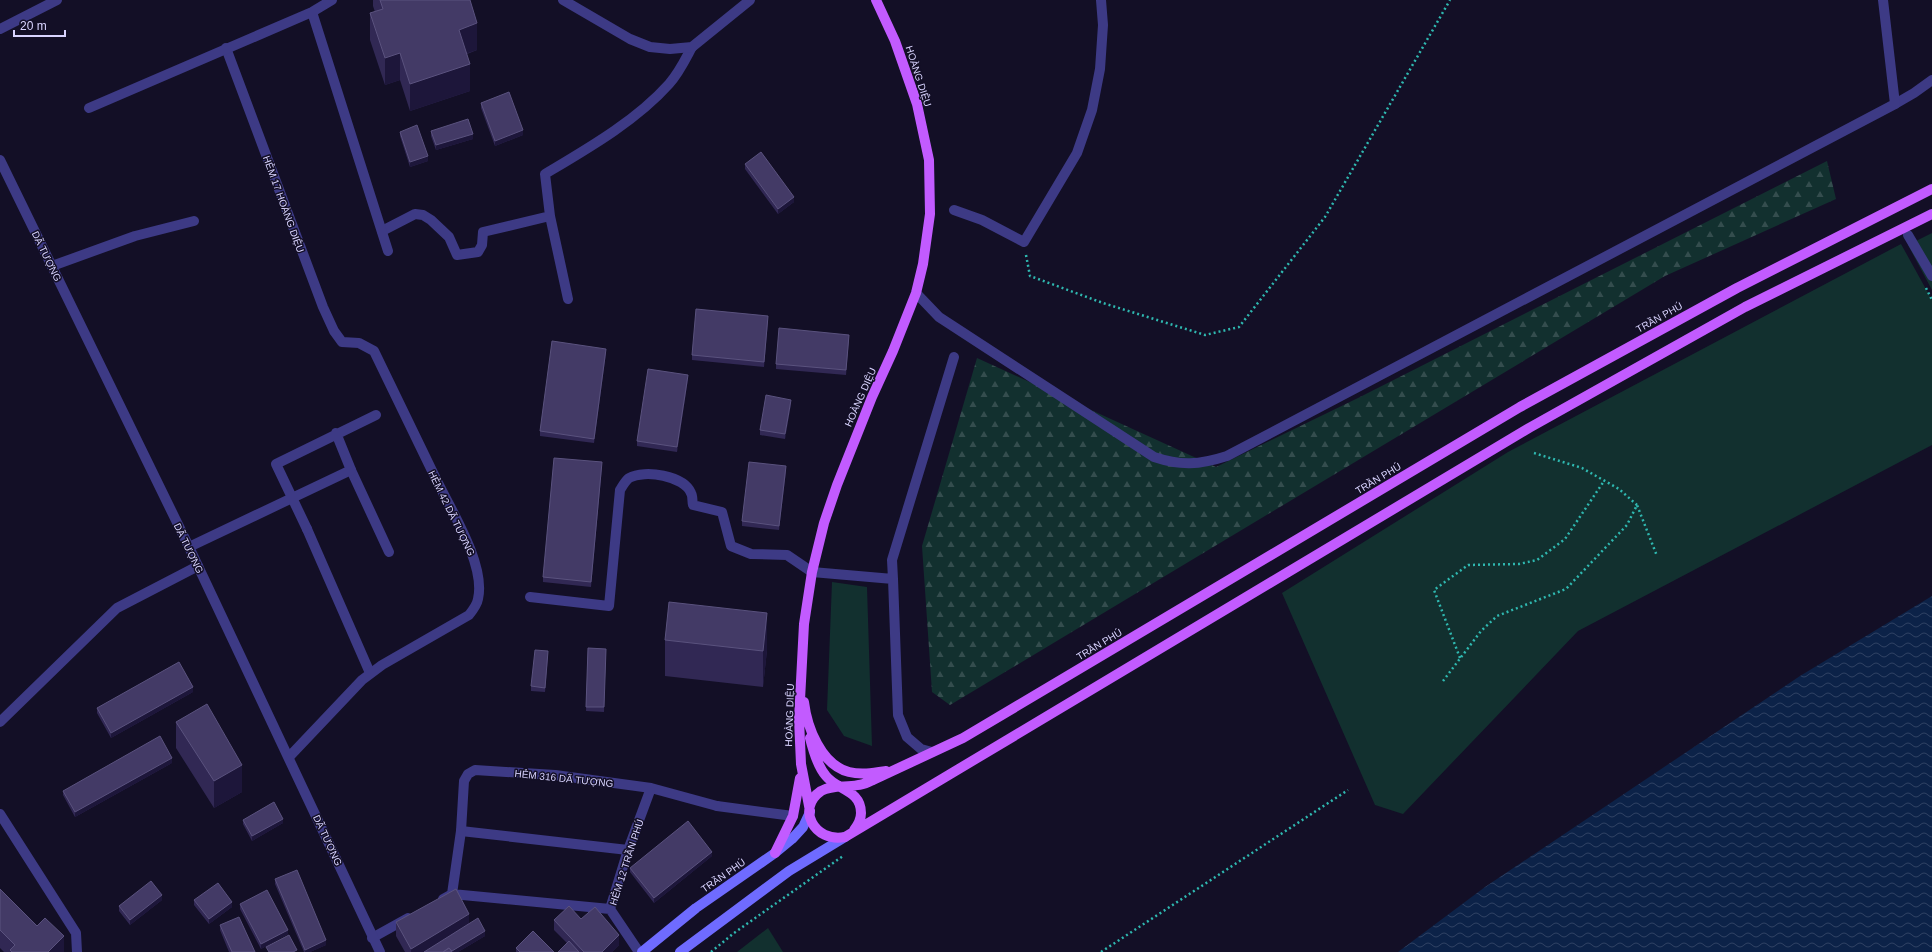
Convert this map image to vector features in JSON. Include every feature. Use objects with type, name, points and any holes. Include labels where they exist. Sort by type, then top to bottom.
[{"type":"main road","name":"HOÀNG DIỆU","points":[[810,812],[801,764],[799,719],[804,624],[812,572],[824,523],[837,485],[864,416],[893,351],[916,293],[923,264],[930,214],[929,160],[917,104],[895,41],[876,0]]},
{"type":"main road","name":"TRẦN PHÚ","points":[[838,786],[858,785],[897,769],[984,726],[1520,406],[1737,288],[1932,189]]},
{"type":"main road","points":[[680,952],[789,870],[1529,428],[1745,307],[1932,214]]},
{"type":"main road","points":[[802,682],[804,705],[817,743],[826,756],[836,766],[847,772],[864,774],[897,769]]},
{"type":"main road","name":"HOÀNG DIỆU","points":[[804,705],[807,728],[818,760],[825,776],[838,786]]},
{"type":"main road","points":[[775,853],[793,816],[799,790],[801,764]]},
{"type":"main road","points":[[838,786],[853,794],[858,801],[861,818],[849,834],[837,838],[828,837],[821,834],[815,828],[810,812],[811,804],[819,794],[829,787],[838,786]]},
{"type":"main road","name":"TRẦN PHÚ","points":[[640,952],[696,908],[775,853],[792,839],[803,827],[810,812]]},
{"type":"street","points":[[0,29],[57,0]]},
{"type":"street","points":[[89,108],[312,12],[332,0]]},
{"type":"street","points":[[563,0],[630,39],[650,47],[670,49],[692,47]]},
{"type":"street","points":[[568,299],[550,216],[545,174],[602,140],[654,99],[670,84],[682,67],[692,47],[750,0]]},
{"type":"street","points":[[954,210],[982,220],[1024,242],[1077,153],[1092,110],[1100,69],[1103,25],[1100,0]]},
{"type":"street","points":[[1883,0],[1895,104]]},
{"type":"street","points":[[312,12],[388,251]]},
{"type":"street","name":"HẺM 17 HOÀNG DIỆU","points":[[226,48],[323,307],[334,331],[342,342],[358,343]]},
{"type":"street","points":[[916,293],[939,317],[1154,457],[1172,463],[1194,464],[1208,462],[1227,456],[1895,104],[1932,80]]},
{"type":"street","name":"DÃ TƯỢNG","points":[[0,160],[189,547],[289,756],[377,952]]},
{"type":"street","points":[[382,231],[415,214],[422,215],[431,220],[449,237],[457,255],[478,252],[482,245],[483,232],[550,216]]},
{"type":"street","points":[[52,266],[135,236],[194,220]]},
{"type":"street","points":[[1908,235],[1932,276]]},
{"type":"street","name":"HẺM 42 DÃ TƯỢNG","points":[[289,756],[345,696],[370,674],[382,665],[469,615],[478,599],[478,574],[474,557],[374,351],[358,343]]},
{"type":"street","points":[[932,752],[921,749],[907,737],[898,715],[892,560],[954,357]]},
{"type":"street","points":[[370,674],[307,529],[276,464],[336,433],[376,415]]},
{"type":"street","points":[[336,433],[351,470],[390,552]]},
{"type":"street","points":[[189,547],[351,470]]},
{"type":"street","points":[[530,597],[609,606],[620,490],[628,479],[637,475],[656,474],[680,481],[691,493],[693,505],[722,512],[731,546],[751,554],[787,556],[812,572],[893,579]]},
{"type":"street","points":[[0,722],[117,608],[198,566]]},
{"type":"street","name":"HẺM 316 DÃ TƯỢNG","points":[[452,894],[461,831],[464,781],[468,774],[475,770],[554,775],[651,788],[717,806],[793,816]]},
{"type":"street","name":"HẺM 12 TRẦN PHÚ","points":[[640,952],[610,910],[628,850],[651,788]]},
{"type":"street","points":[[0,814],[76,933],[78,941],[77,952]]},
{"type":"street","points":[[461,831],[628,850]]},
{"type":"street","points":[[432,905],[452,894],[610,910]]},
{"type":"street","points":[[372,938],[419,912]]},
{"type":"street","name":"DÃ TƯỢNG","points":[[372,938],[380,952]]},
{"type":"path","points":[[1024,242],[1030,276],[1103,303],[1205,335],[1239,327],[1325,217],[1450,0]]},
{"type":"path","points":[[1534,453],[1582,468],[1619,489],[1637,505],[1657,556]]},
{"type":"path","points":[[1460,658],[1434,590],[1468,565],[1519,564],[1537,560],[1566,539],[1604,481]]},
{"type":"path","points":[[1443,681],[1481,631],[1497,616],[1566,589],[1627,525],[1637,505]]},
{"type":"path","points":[[1101,952],[1348,790]]},
{"type":"green space","points":[[1827,161],[1836,199],[1665,276],[950,705],[932,692],[922,546],[977,358],[1216,467],[1358,398]]},
{"type":"green space","points":[[1932,233],[1932,290],[1908,245]]},
{"type":"green space","points":[[1901,244],[1932,300],[1932,445],[1578,631],[1403,814],[1375,805],[1282,593],[1508,452]]},
{"type":"green space","points":[[832,582],[867,587],[872,746],[844,736],[827,710]]},
{"type":"green space","points":[[768,928],[783,952],[737,952]]},
{"type":"water","points":[[1932,596],[1932,952],[1398,952],[1485,887],[1800,676]]},
{"type":"building","points":[[380,0],[470,0],[477,23],[459,30],[470,64],[410,84],[400,53],[385,58],[370,13],[383,9]]},
{"type":"building","points":[[509,92],[523,130],[495,141],[481,103]]},
{"type":"building","points":[[468,119],[473,134],[436,145],[431,131]]},
{"type":"building","points":[[417,125],[428,156],[410,162],[400,132]]},
{"type":"building","points":[[761,152],[794,197],[778,209],[745,164]]},
{"type":"building","points":[[696,309],[768,316],[764,362],[692,355]]},
{"type":"building","points":[[779,328],[849,335],[846,370],[776,364]]},
{"type":"building","points":[[552,341],[606,349],[594,439],[540,431]]},
{"type":"building","points":[[648,369],[688,375],[677,447],[637,441]]},
{"type":"building","points":[[766,395],[791,400],[785,434],[760,430]]},
{"type":"building","points":[[554,458],[602,462],[591,582],[543,577]]},
{"type":"building","points":[[749,462],[786,466],[779,526],[742,521]]},
{"type":"building","points":[[669,602],[767,613],[763,651],[665,640]]},
{"type":"building","points":[[588,648],[606,649],[604,707],[586,707]]},
{"type":"building","points":[[535,650],[548,651],[545,688],[531,686]]},
{"type":"building","points":[[179,662],[193,687],[111,733],[97,708]]},
{"type":"building","points":[[207,704],[242,765],[214,781],[176,722]]},
{"type":"building","points":[[160,736],[172,758],[75,812],[63,791]]},
{"type":"building","points":[[274,802],[283,819],[252,836],[243,820]]},
{"type":"building","points":[[688,821],[712,852],[654,898],[630,868]]},
{"type":"building","points":[[297,870],[326,940],[305,950],[275,879]]},
{"type":"building","points":[[151,881],[162,895],[130,920],[119,906]]},
{"type":"building","points":[[218,883],[232,902],[209,919],[194,900]]},
{"type":"building","points":[[0,889],[37,926],[45,918],[64,936],[48,952],[12,952],[10,950],[15,945],[0,930]]},
{"type":"building","points":[[456,889],[469,914],[411,949],[396,922]]},
{"type":"building","points":[[267,890],[288,930],[261,944],[240,904]]},
{"type":"building","points":[[569,906],[581,919],[595,907],[619,935],[602,952],[584,952],[554,920]]},
{"type":"building","points":[[239,917],[255,952],[232,952],[220,925]]},
{"type":"building","points":[[478,918],[485,931],[452,951],[449,948],[443,952],[424,952]]},
{"type":"building","points":[[533,931],[554,952],[520,952],[516,948]]},
{"type":"building","points":[[289,935],[297,950],[293,952],[269,952],[266,947]]},
{"type":"building","points":[[569,941],[579,952],[558,952]]},
{"type":"building","points":[[449,948],[452,952],[443,952]]}]
